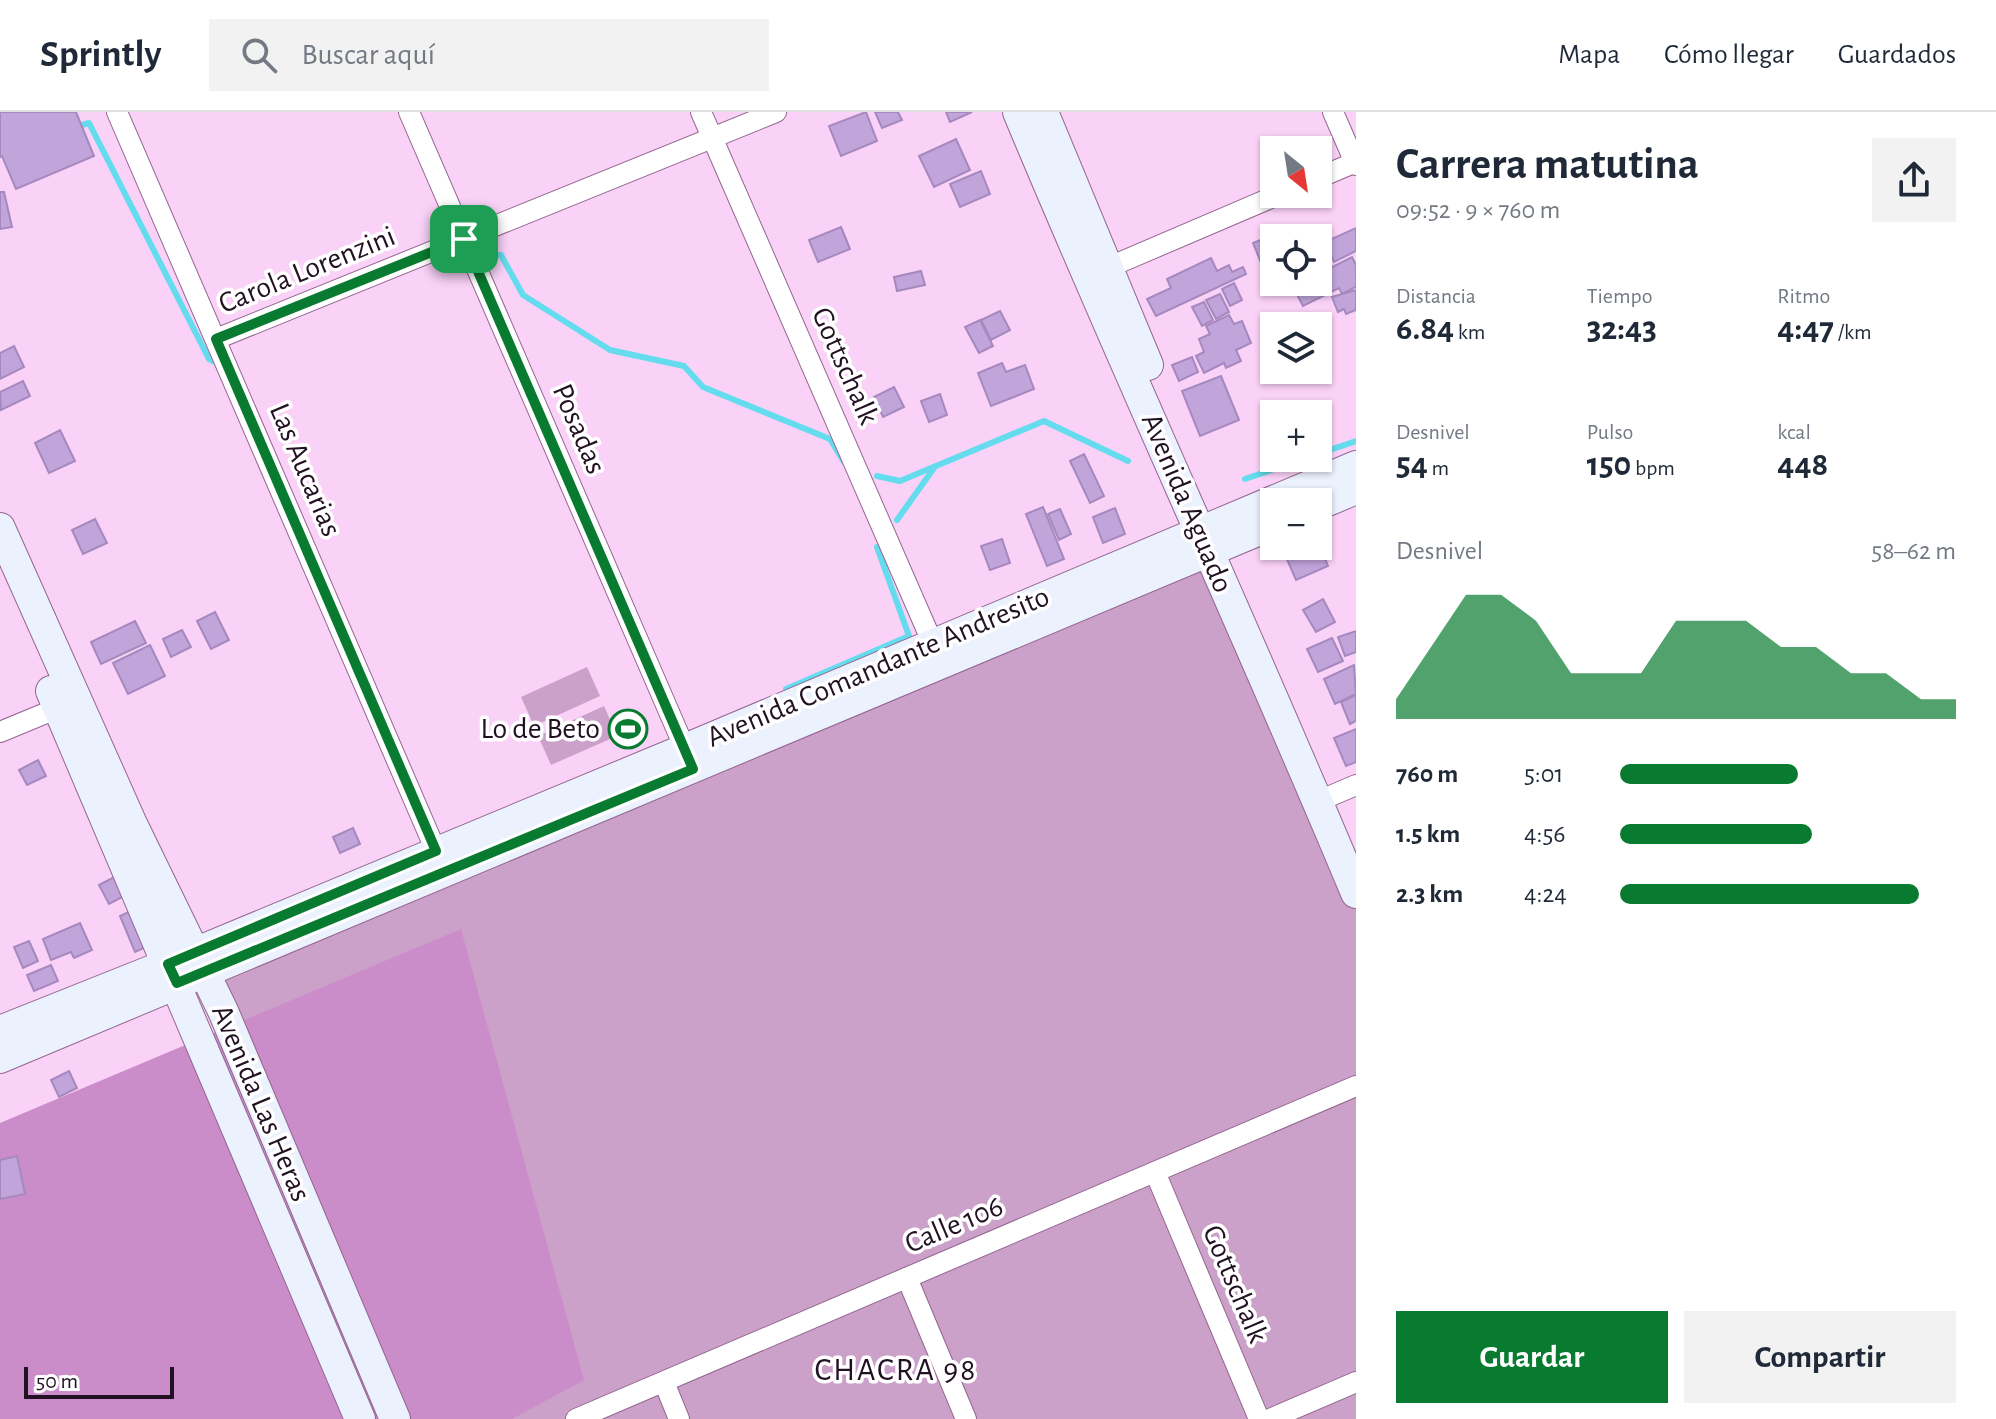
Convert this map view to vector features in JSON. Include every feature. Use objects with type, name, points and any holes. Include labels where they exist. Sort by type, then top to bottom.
[{"type":"main road","name":"Avenida Aguado","points":[[1018,112],[1086,276],[1212,539],[1356,863]]},
{"type":"main road","name":"Avenida Aguado","points":[[1043,112],[1356,893]]},
{"type":"main road","name":"Avenida Comandante Andresito","points":[[0,1031],[186,968],[689,759],[1212,539],[1356,466]]},
{"type":"main road","points":[[1332,499],[1356,489]]},
{"type":"main road","name":"Avenida Comandante Andresito","points":[[0,1058],[436,851],[689,759],[933,644],[1212,539],[1260,527]]},
{"type":"main road","name":"Avenida Las Heras","points":[[0,528],[132,824],[360,1419]]},
{"type":"main road","name":"Avenida Las Heras","points":[[0,571],[58,708],[186,968],[223,1011],[395,1419]]},
{"type":"street","name":"Las Aucarias","points":[[117,112],[436,851]]},
{"type":"street","name":"Posadas","points":[[409,112],[689,759]]},
{"type":"street","name":"Gottschalk","points":[[701,112],[933,644]]},
{"type":"street","name":"Carola Lorenzini","points":[[216,339],[776,112]]},
{"type":"street","points":[[1332,172],[1356,163],[1333,112]]},
{"type":"street","points":[[1107,268],[1260,203]]},
{"type":"street","points":[[0,732],[58,708]]},
{"type":"street","points":[[1328,797],[1356,785]]},
{"type":"street","name":"Calle 106","points":[[576,1419],[1356,1086]]},
{"type":"street","name":"Gottschalk","points":[[1155,1172],[1259,1419]]},
{"type":"street","points":[[907,1278],[966,1419]]},
{"type":"street","points":[[664,1382],[679,1419]]},
{"type":"street","points":[[1270,1419],[1356,1382]]},
{"type":"shaded area","points":[[1210,561],[1356,906],[1356,1419],[393,1419],[208,980]]},
{"type":"shaded area","points":[[587,667],[600,696],[534,726],[521,697]]},
{"type":"shaded area","points":[[604,706],[617,736],[551,765],[538,736]]},
{"type":"shaded area","points":[[461,929],[584,1380],[512,1419],[0,1419],[0,1123]]},
{"type":"building","points":[[0,112],[76,112],[94,156],[16,189],[0,157]]},
{"type":"building","points":[[866,112],[877,141],[841,156],[829,126]]},
{"type":"building","points":[[875,112],[898,112],[902,120],[882,128]]},
{"type":"building","points":[[946,112],[972,112],[950,122]]},
{"type":"building","points":[[956,139],[970,170],[934,187],[919,156]]},
{"type":"building","points":[[981,171],[990,194],[960,207],[950,184]]},
{"type":"building","points":[[0,192],[4,192],[12,227],[0,229]]},
{"type":"building","points":[[841,227],[850,249],[818,262],[809,240]]},
{"type":"building","points":[[1356,228],[1356,251],[1334,262],[1332,239]]},
{"type":"building","points":[[1260,240],[1260,260],[1253,243]]},
{"type":"building","points":[[1352,257],[1356,265],[1356,287],[1342,294],[1339,288],[1332,292],[1332,267]]},
{"type":"building","points":[[1211,258],[1217,271],[1229,265],[1232,272],[1243,267],[1246,274],[1156,316],[1147,299],[1171,288],[1167,279]]},
{"type":"building","points":[[921,271],[925,285],[897,291],[894,277]]},
{"type":"building","points":[[1234,283],[1242,300],[1230,306],[1222,289]]},
{"type":"building","points":[[1356,290],[1356,310],[1346,314],[1344,309],[1338,312],[1332,297]]},
{"type":"building","points":[[1220,294],[1229,312],[1216,319],[1206,300]]},
{"type":"building","points":[[1298,296],[1323,296],[1303,306]]},
{"type":"building","points":[[1204,302],[1213,320],[1202,326],[1192,307]]},
{"type":"building","points":[[1000,311],[1010,330],[991,340],[981,320]]},
{"type":"building","points":[[1229,315],[1234,324],[1242,321],[1251,343],[1236,350],[1241,361],[1226,368],[1224,363],[1204,373],[1196,356],[1204,352],[1199,339],[1210,334],[1206,326]]},
{"type":"building","points":[[980,320],[993,346],[979,353],[965,327]]},
{"type":"building","points":[[14,346],[24,367],[0,379],[0,353]]},
{"type":"building","points":[[1192,357],[1198,372],[1179,381],[1172,365]]},
{"type":"building","points":[[1002,363],[1006,372],[1025,365],[1034,389],[991,406],[978,373]]},
{"type":"building","points":[[1221,376],[1239,420],[1200,436],[1182,391]]},
{"type":"building","points":[[23,381],[30,396],[1,410],[0,392]]},
{"type":"building","points":[[894,387],[904,407],[883,417],[874,397]]},
{"type":"building","points":[[940,394],[947,415],[929,422],[921,401]]},
{"type":"building","points":[[60,430],[75,461],[49,473],[35,443]]},
{"type":"building","points":[[1084,454],[1104,496],[1090,503],[1070,461]]},
{"type":"building","points":[[1043,507],[1064,559],[1047,566],[1026,514]]},
{"type":"building","points":[[1115,508],[1125,534],[1103,543],[1093,517]]},
{"type":"building","points":[[1060,509],[1071,534],[1059,540],[1048,514]]},
{"type":"building","points":[[95,519],[107,543],[83,554],[72,530]]},
{"type":"building","points":[[1002,539],[1010,563],[990,570],[981,546]]},
{"type":"building","points":[[1287,560],[1326,560],[1328,566],[1296,580]]},
{"type":"building","points":[[1323,599],[1335,622],[1316,632],[1303,610]]},
{"type":"building","points":[[215,612],[229,640],[211,649],[197,621]]},
{"type":"building","points":[[135,621],[146,643],[101,664],[91,642]]},
{"type":"building","points":[[182,630],[191,647],[171,657],[163,639]]},
{"type":"building","points":[[1356,631],[1356,652],[1345,656],[1338,637]]},
{"type":"building","points":[[1332,638],[1343,661],[1318,672],[1307,649]]},
{"type":"building","points":[[150,645],[165,676],[128,694],[113,663]]},
{"type":"building","points":[[1354,665],[1356,694],[1335,704],[1324,679]]},
{"type":"building","points":[[1356,695],[1356,721],[1350,724],[1341,702]]},
{"type":"building","points":[[1356,729],[1356,762],[1346,766],[1334,738]]},
{"type":"building","points":[[38,760],[46,776],[27,785],[19,770]]},
{"type":"building","points":[[353,828],[360,844],[340,853],[333,837]]},
{"type":"building","points":[[118,875],[128,894],[109,904],[99,885]]},
{"type":"building","points":[[133,910],[148,946],[135,952],[120,916]]},
{"type":"building","points":[[80,923],[92,950],[74,958],[71,952],[51,960],[43,939]]},
{"type":"building","points":[[29,941],[38,961],[23,968],[14,947]]},
{"type":"building","points":[[51,965],[58,981],[34,991],[27,975]]},
{"type":"building","points":[[69,1071],[77,1088],[59,1097],[51,1080]]},
{"type":"building","points":[[17,1156],[25,1194],[0,1199],[0,1160]]},
{"type":"waterway","points":[[75,127],[89,123],[209,359],[217,363]]},
{"type":"waterway","points":[[498,255],[501,255],[523,295],[610,350],[684,366],[703,387],[830,439],[844,462]]},
{"type":"waterway","points":[[877,476],[900,481],[1044,421],[1128,461]]},
{"type":"waterway","points":[[1332,449],[1356,441]]},
{"type":"waterway","points":[[897,520],[934,468]]},
{"type":"waterway","points":[[1245,479],[1265,472]]},
{"type":"waterway","points":[[786,689],[909,636],[877,547]]},
{"type":"place","name":"Lo de Beto","points":[[628,729]]},
{"type":"district","name":"CHACRA 98","points":[[896,1370]]},
{"type":"route","points":[[464,239],[693,769],[177,983],[168,964],[436,851],[216,339],[464,239]]}]
